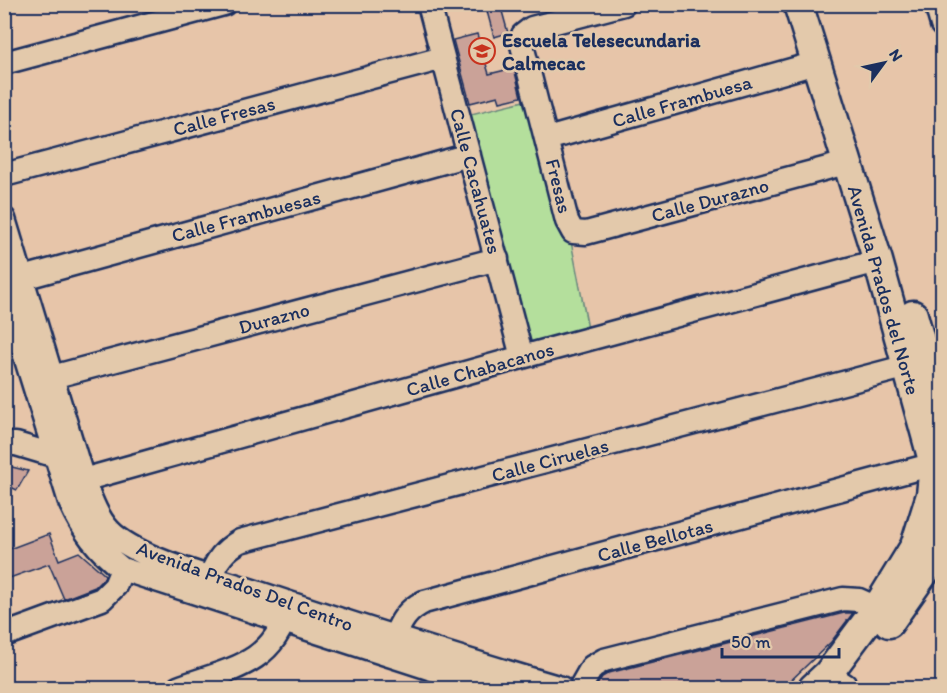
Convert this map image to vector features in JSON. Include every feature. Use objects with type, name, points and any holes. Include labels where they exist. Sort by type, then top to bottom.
[{"type":"main road","name":"Avenida Prados del Norte","points":[[798,4],[816,63],[840,110],[928,363],[942,426]]},
{"type":"main road","name":"Avenida Prados del Norte","points":[[818,4],[840,110],[846,163],[878,261],[934,464],[931,495],[936,525],[934,571],[832,684]]},
{"type":"main road","name":"Avenida Prados del Norte","points":[[832,684],[915,546],[936,525]]},
{"type":"street","points":[[4,63],[224,4]]},
{"type":"street","name":"Calle Cacahuates","points":[[429,4],[522,357]]},
{"type":"street","points":[[547,139],[522,45],[523,35],[532,28],[624,4]]},
{"type":"street","points":[[936,4],[942,25]]},
{"type":"street","name":"Calle Fresas","points":[[4,175],[443,58]]},
{"type":"street","name":"Calle Frambuesa","points":[[547,139],[816,63]]},
{"type":"street","name":"Fresas","points":[[547,139],[567,221],[573,232]]},
{"type":"street","name":"Calle Frambuesas","points":[[14,294],[469,155]]},
{"type":"street","name":"Calle Durazno","points":[[573,232],[586,233],[846,163]]},
{"type":"street","name":"Avenida Prados Del Centro","points":[[4,219],[14,294],[52,378],[83,480],[95,510],[113,534],[135,549],[210,577],[287,613],[394,638],[561,688]]},
{"type":"street","name":"Durazno","points":[[52,378],[497,259]]},
{"type":"street","name":"Calle Chabacanos","points":[[83,480],[522,357],[878,261]]},
{"type":"street","points":[[14,294],[70,502],[81,527],[99,550],[122,569],[287,613],[462,685],[490,688]]},
{"type":"street","name":"Calle Ciruelas","points":[[210,577],[218,558],[227,548],[240,541],[908,366]]},
{"type":"street","points":[[4,444],[16,444],[56,456]]},
{"type":"street","name":"Calle Bellotas","points":[[394,638],[407,614],[424,602],[934,464]]},
{"type":"street","points":[[4,635],[102,598],[115,586],[122,569]]},
{"type":"street","points":[[580,688],[592,668],[604,660],[843,599],[859,600],[877,608]]},
{"type":"street","points":[[178,688],[252,660],[266,651],[276,640],[287,613]]},
{"type":"green space","points":[[536,98],[567,221],[590,339],[522,357],[459,117]]},
{"type":"building","points":[[485,4],[500,4],[508,33],[494,37]]},
{"type":"building","points":[[477,34],[489,74],[514,68],[521,97],[500,102],[498,96],[470,103],[453,40]]},
{"type":"building","points":[[4,465],[28,471],[17,490],[4,484]]},
{"type":"building","points":[[49,534],[59,560],[79,552],[105,575],[104,578],[95,587],[64,599],[49,564],[4,580],[4,551]]},
{"type":"building","points":[[844,613],[853,613],[831,642],[783,688],[605,688],[597,685],[602,677],[609,673]]},
{"type":"place","name":"Escuela Telesecundaria Calmecac","points":[[482,51]]}]
